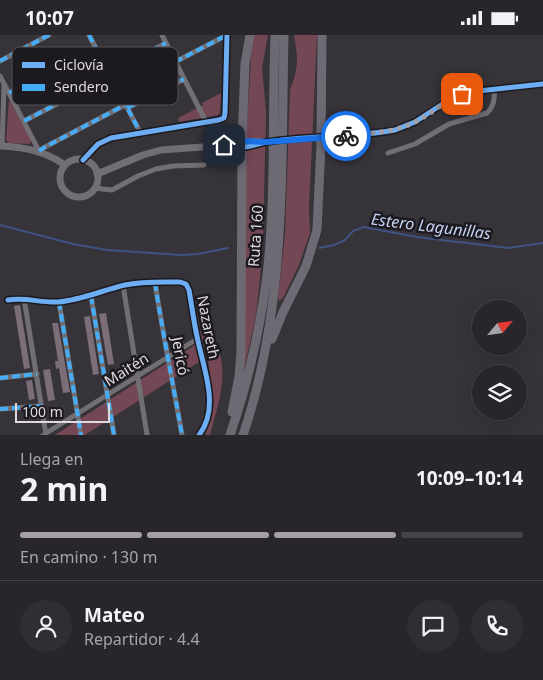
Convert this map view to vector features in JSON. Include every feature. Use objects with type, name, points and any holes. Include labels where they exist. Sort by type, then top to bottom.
[{"type":"highway","points":[[228,435],[237,388],[241,351],[242,144],[245,64],[250,35]]},
{"type":"highway","name":"Ruta 160","points":[[228,435],[244,391],[256,343],[267,273],[272,201],[275,35]]},
{"type":"highway","name":"Ruta 160","points":[[242,435],[261,370],[272,315],[278,256],[284,35]]},
{"type":"highway","points":[[261,370],[279,320],[302,275],[313,248],[318,221],[322,35]]},
{"type":"street","points":[[26,47],[49,35]]},
{"type":"street","points":[[162,35],[168,47]]},
{"type":"street","points":[[83,160],[102,142],[140,132],[224,118],[226,113],[227,35],[178,60]]},
{"type":"street","points":[[159,47],[166,43]]},
{"type":"street","points":[[0,61],[12,55]]},
{"type":"street","points":[[178,68],[206,122]]},
{"type":"street","points":[[1,78],[12,99]]},
{"type":"street","points":[[1,78],[4,89],[1,146],[39,151],[66,165]]},
{"type":"street","points":[[178,82],[184,79]]},
{"type":"street","points":[[97,174],[151,152],[170,149],[230,145],[235,148],[242,144],[395,130],[422,119],[437,107],[471,92],[543,84]]},
{"type":"street","points":[[388,153],[415,144],[449,124],[486,113],[494,103],[494,89]]},
{"type":"street","points":[[15,105],[39,151]]},
{"type":"street","points":[[24,121],[53,105]]},
{"type":"street","points":[[39,151],[126,106],[140,132]]},
{"type":"street","points":[[74,160],[83,160],[92,165],[97,174],[97,180],[94,188],[88,194],[80,197],[66,191],[62,187],[60,178],[62,169],[66,165],[74,160]]},
{"type":"street","points":[[94,188],[112,191],[156,169],[173,166],[204,165]]},
{"type":"street","name":"Nazareth","points":[[8,300],[24,298],[59,302],[91,296],[123,285],[180,281],[187,285],[210,401],[206,422],[198,435]]},
{"type":"street","name":"Jericó","points":[[156,283],[182,435]]},
{"type":"street","points":[[123,285],[148,435]]},
{"type":"street","points":[[91,296],[114,435]]},
{"type":"street","points":[[24,298],[45,434]]},
{"type":"street","points":[[59,302],[82,435]]},
{"type":"street","name":"Maitén","points":[[45,434],[197,339]]},
{"type":"street","points":[[0,378],[37,374]]},
{"type":"street","points":[[0,409],[42,406]]},
{"type":"shaded area","points":[[254,35],[268,35],[262,68],[266,111],[263,239],[256,315],[244,371],[244,169]]},
{"type":"shaded area","points":[[294,35],[317,35],[309,208],[310,233],[299,265],[283,298],[279,301],[285,235],[290,90],[297,63]]},
{"type":"shaded area","points":[[221,93],[220,112],[218,115],[179,122],[178,118]]},
{"type":"shaded area","points":[[9,100],[31,140],[30,144],[9,143],[6,140]]},
{"type":"shaded area","points":[[211,324],[218,352],[208,357],[200,332]]},
{"type":"shaded area","points":[[195,345],[199,362],[85,435],[55,435]]},
{"type":"shaded area","points":[[220,354],[222,384],[220,395],[210,435],[205,435],[214,405],[208,360]]},
{"type":"building","points":[[20,305],[30,368],[24,369],[14,306]]},
{"type":"building","points":[[106,313],[114,364],[108,365],[99,314]]},
{"type":"building","points":[[90,316],[99,374],[93,375],[84,317]]},
{"type":"building","points":[[52,323],[58,323],[70,392],[63,393],[59,368],[56,369],[55,361],[58,361]]},
{"type":"building","points":[[50,369],[55,400],[48,401],[43,370]]},
{"type":"building","points":[[32,380],[35,399],[29,400],[26,381]]},
{"type":"waterway","name":"Estero Lagunillas","points":[[0,225],[73,244],[107,250],[181,255],[198,254],[228,248]]},
{"type":"waterway","name":"Estero Lagunillas","points":[[319,248],[334,245],[345,240],[353,231],[364,227],[417,237],[508,248],[543,243]]},
{"type":"marked path","points":[[26,47],[49,35]]},
{"type":"marked path","points":[[89,35],[95,47]]},
{"type":"marked path","points":[[178,60],[227,35]]},
{"type":"marked path","points":[[158,47],[166,43]]},
{"type":"marked path","points":[[0,61],[12,55]]},
{"type":"marked path","points":[[178,82],[184,79]]},
{"type":"marked path","points":[[24,121],[55,105]]},
{"type":"marked path","points":[[39,151],[125,105]]},
{"type":"marked path","points":[[126,105],[140,132]]},
{"type":"marked path","points":[[127,108],[133,105]]},
{"type":"marked path","points":[[155,283],[182,435]]},
{"type":"marked path","points":[[91,296],[114,435]]},
{"type":"marked path","points":[[59,302],[81,435]]},
{"type":"marked path","points":[[0,378],[37,374]]},
{"type":"marked path","points":[[0,409],[42,406]]},
{"type":"cycle path","points":[[83,160],[98,144],[111,138],[224,118],[227,35]]},
{"type":"cycle path","points":[[230,145],[244,147],[299,138],[379,133],[395,130],[415,122],[462,94],[543,84]]},
{"type":"cycle path","points":[[8,300],[21,299],[58,302],[76,299],[117,287],[146,282],[180,282],[186,284],[189,290],[209,389],[209,413],[199,435]]},
{"type":"way so far","points":[[346,136],[395,130],[422,119],[437,107],[462,94]]},
{"type":"route","points":[[224,145],[242,141],[266,142],[346,136]]}]
